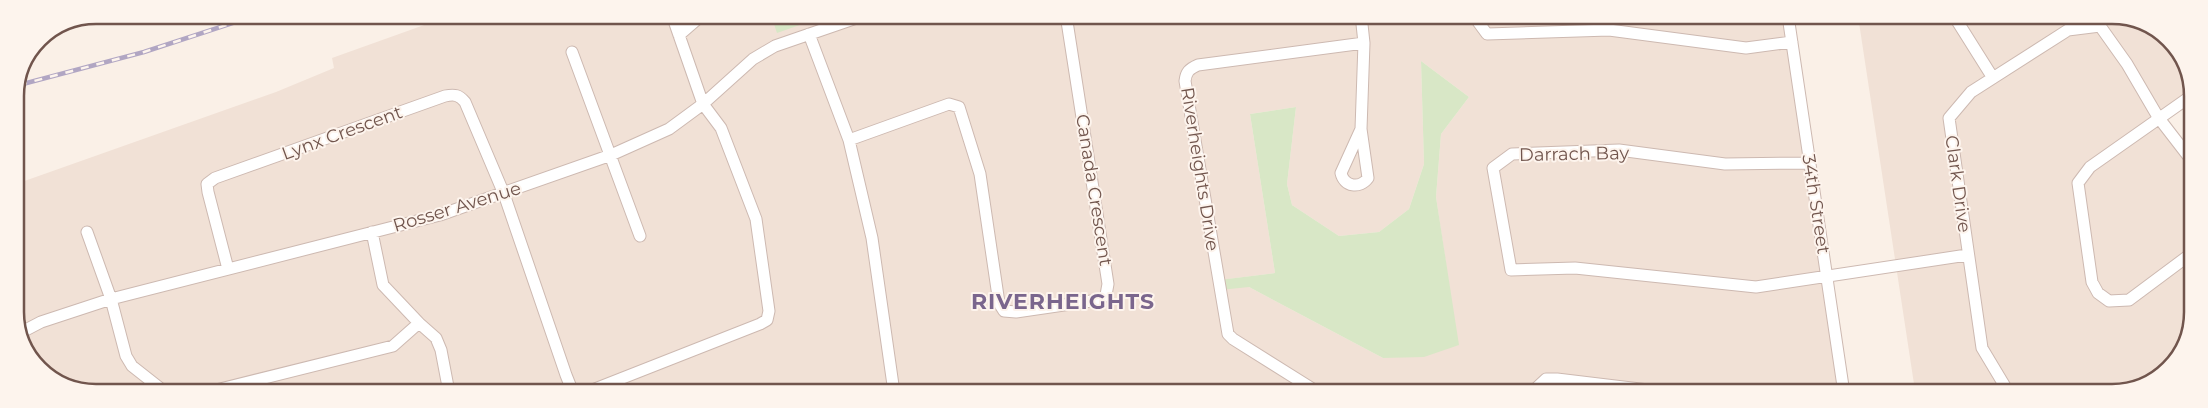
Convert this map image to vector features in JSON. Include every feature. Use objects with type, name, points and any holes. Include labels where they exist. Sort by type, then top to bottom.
[{"type":"street","points":[[606,384],[767,320],[769,311],[756,219],[721,128],[703,104],[675,24]]},
{"type":"street","points":[[679,35],[692,24]]},
{"type":"street","name":"Rosser Avenue","points":[[26,330],[41,322],[111,299],[440,215],[611,156],[669,128],[703,104],[753,60],[775,46],[839,24]]},
{"type":"street","name":"Canada Crescent","points":[[849,140],[949,104],[958,107],[980,174],[999,303],[1004,311],[1016,312],[1098,300],[1106,295],[1108,284],[1067,24]]},
{"type":"street","points":[[1361,129],[1364,43],[1362,24]]},
{"type":"street","points":[[1480,24],[1487,34],[1609,30],[1746,48],[1792,42]]},
{"type":"street","name":"34th Street","points":[[1789,24],[1843,384]]},
{"type":"street","points":[[1959,24],[1993,78]]},
{"type":"street","name":"Clark Drive","points":[[2004,384],[1982,348],[1967,255],[1949,118],[1971,92],[2068,30],[2089,24]]},
{"type":"street","points":[[2101,24],[2127,64],[2158,118],[2184,151]]},
{"type":"street","points":[[809,34],[849,140],[872,238],[893,384]]},
{"type":"street","name":"Riverheights Drive","points":[[1305,384],[1228,334],[1185,81],[1186,74],[1191,68],[1198,65],[1364,43]]},
{"type":"street","points":[[572,52],[640,236]]},
{"type":"street","name":"Lynx Crescent","points":[[228,269],[208,192],[208,184],[215,178],[445,96],[453,94],[460,96],[465,102],[504,194]]},
{"type":"street","points":[[2184,101],[2090,167],[2078,183],[2092,282],[2098,292],[2110,301],[2129,300],[2184,259]]},
{"type":"street","name":"Darrach Bay","points":[[1809,163],[1726,164],[1618,150],[1512,154],[1493,168],[1511,270],[1575,268],[1756,288],[1827,277]]},
{"type":"street","points":[[504,194],[569,384]]},
{"type":"street","points":[[87,232],[111,299],[126,356],[132,366],[155,384]]},
{"type":"street","points":[[372,232],[383,285],[436,338],[441,350],[447,384]]},
{"type":"street","points":[[1827,277],[1967,255]]},
{"type":"street","points":[[240,384],[393,346],[419,323]]},
{"type":"street","points":[[1541,384],[1546,379],[1558,378],[1604,384]]},
{"type":"shaded area","points":[[427,24],[1789,24],[1843,384],[86,384],[64,377],[45,363],[31,344],[25,326],[24,181],[276,92],[334,68],[332,58]],"holes":[[[1421,61],[1469,97],[1441,134],[1436,197],[1458,345],[1383,358],[1249,287],[1220,280],[1275,273],[1250,114],[1296,107],[1287,184],[1292,205],[1339,236],[1379,232],[1409,209],[1424,164]]]},
{"type":"shaded area","points":[[1859,24],[2122,24],[2144,31],[2152,36],[2166,48],[2175,60],[2183,82],[2184,106],[2165,117],[2184,141],[2184,322],[2175,348],[2166,360],[2152,372],[2140,379],[2126,383],[1914,384]]},
{"type":"green space","points":[[774,24],[802,24],[777,33]]},
{"type":"green space","points":[[1421,61],[1469,97],[1441,134],[1436,197],[1459,345],[1424,357],[1383,358],[1249,287],[1220,290],[1219,280],[1275,273],[1250,114],[1296,107],[1287,184],[1292,205],[1339,236],[1379,232],[1409,209],[1424,164]]},
{"type":"railway","points":[[25,83],[144,52],[230,24]]},
{"type":"district","name":"RIVERHEIGHTS","points":[[1063,301]]}]
